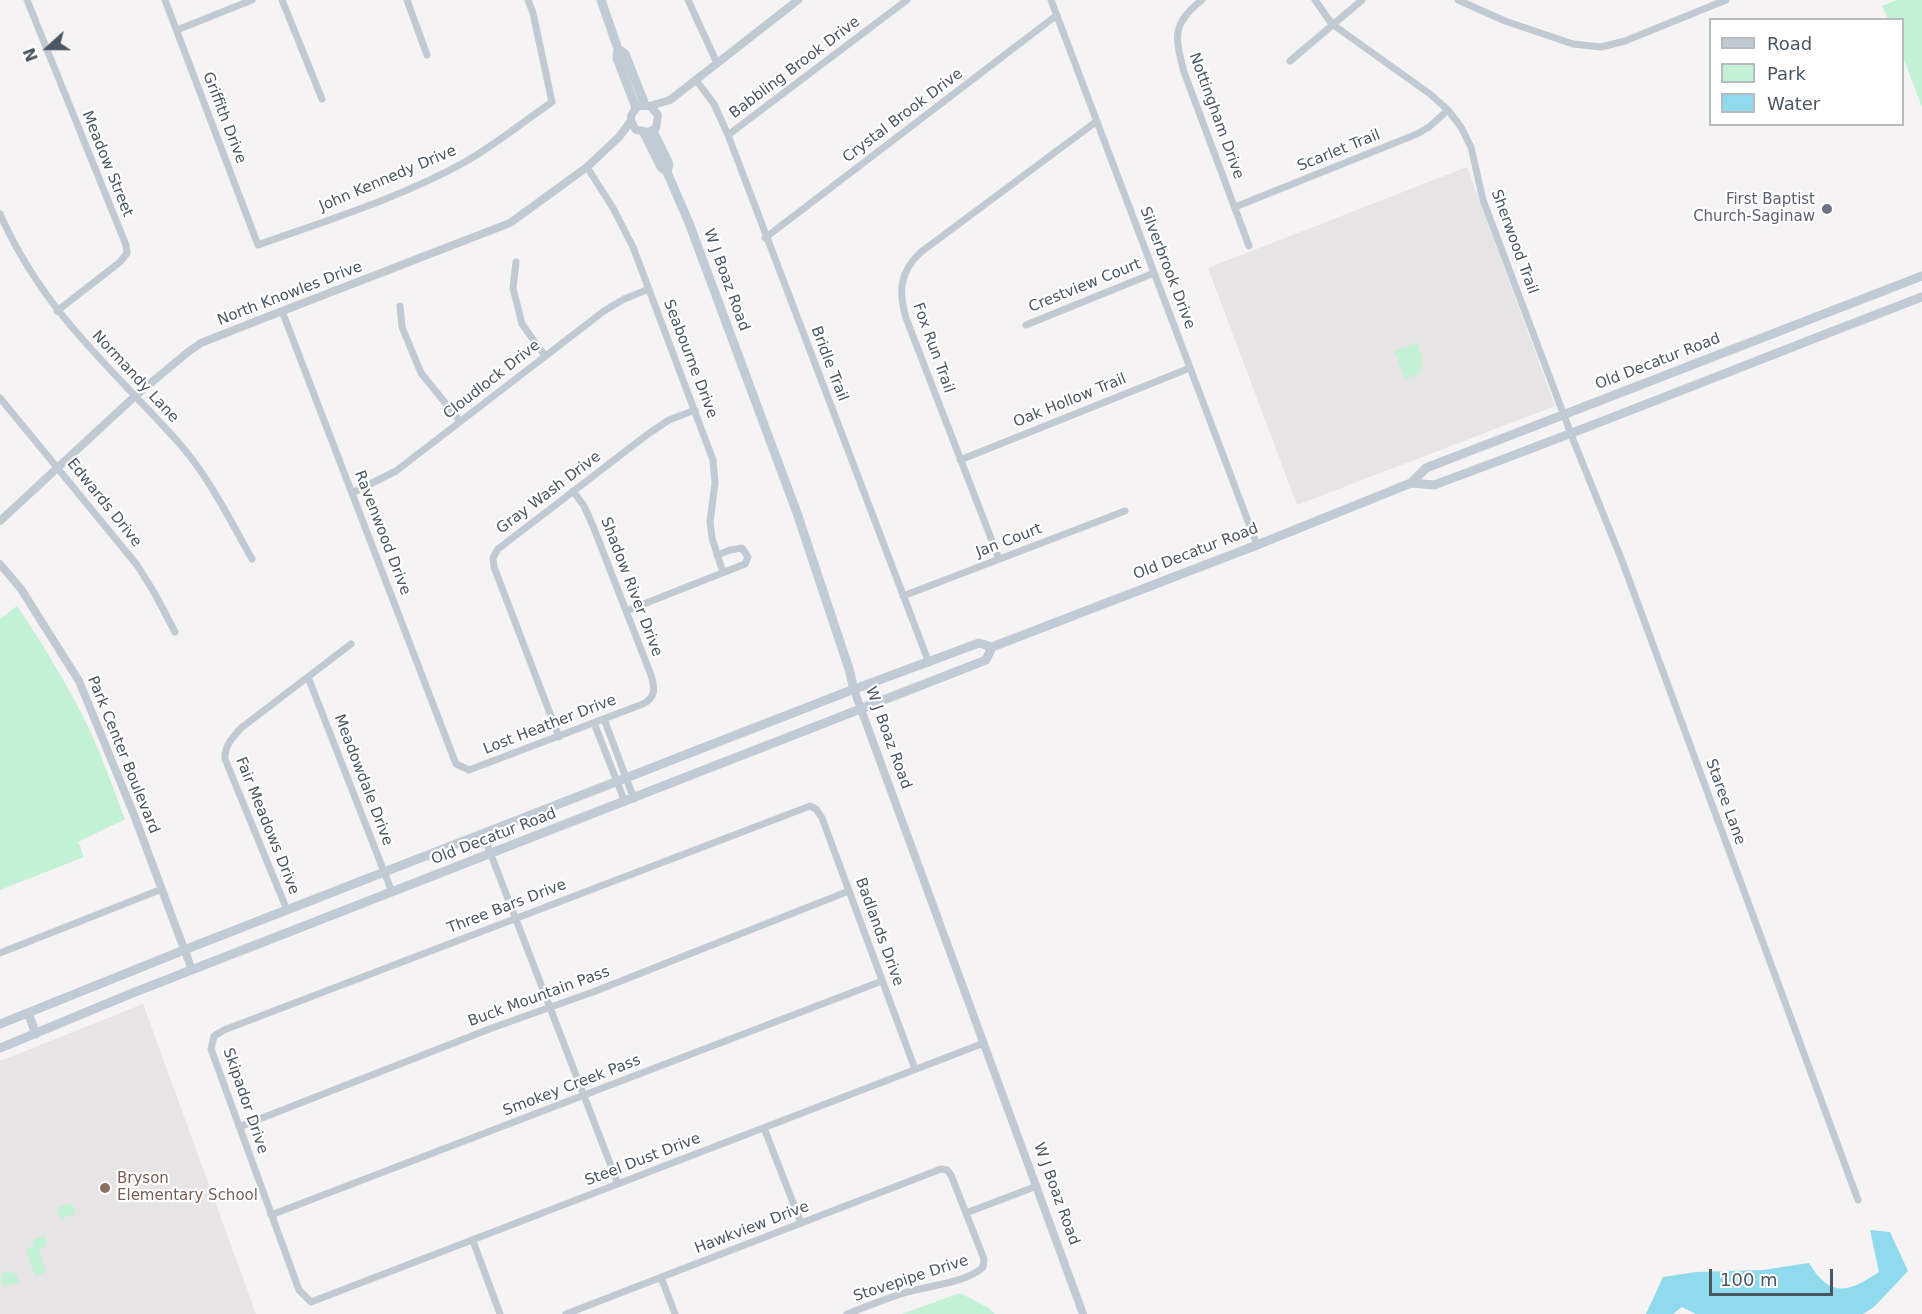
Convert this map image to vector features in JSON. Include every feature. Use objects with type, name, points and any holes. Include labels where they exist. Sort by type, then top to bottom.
[{"type":"main road","points":[[601,0],[618,49],[617,58],[644,106]]},
{"type":"main road","name":"W J Boaz Road","points":[[646,132],[669,164],[667,172],[689,223],[797,513],[854,690]]},
{"type":"main road","name":"Old Decatur Road","points":[[0,1024],[184,950],[854,690],[979,643],[992,647],[1257,545],[1411,483],[1426,468],[1922,276]]},
{"type":"main road","name":"Old Decatur Road","points":[[1411,483],[1434,485],[1572,435],[1922,297]]},
{"type":"main road","points":[[1686,367],[1693,386]]},
{"type":"main road","name":"Old Decatur Road","points":[[0,1048],[192,970],[986,660],[992,647]]},
{"type":"main road","points":[[28,1013],[36,1034]]},
{"type":"street","name":"Meadow Street","points":[[27,0],[126,245],[127,253],[120,262],[57,311]]},
{"type":"street","name":"Griffith Drive","points":[[165,0],[258,245]]},
{"type":"street","points":[[177,30],[252,0]]},
{"type":"street","points":[[282,0],[322,99]]},
{"type":"street","points":[[407,0],[427,55]]},
{"type":"street","name":"John Kennedy Drive","points":[[258,245],[438,176],[467,160],[552,102],[533,13],[528,0]]},
{"type":"street","points":[[688,0],[717,63]]},
{"type":"street","points":[[670,100],[644,106],[633,112],[631,121],[633,126],[646,132],[659,120],[670,100],[798,0]]},
{"type":"street","name":"Babbling Brook Drive","points":[[728,135],[907,0]]},
{"type":"street","name":"Silverbrook Drive","points":[[1051,0],[1257,545]]},
{"type":"street","name":"Nottingham Drive","points":[[1202,0],[1187,12],[1176,35],[1184,72],[1250,246]]},
{"type":"street","name":"Sherwood Trail","points":[[1315,0],[1332,24],[1430,94],[1448,110],[1461,127],[1471,147],[1483,200],[1564,414]]},
{"type":"street","points":[[1290,61],[1362,0]]},
{"type":"street","points":[[1458,0],[1505,21],[1573,44],[1593,47],[1625,41],[1726,0]]},
{"type":"street","name":"Crystal Brook Drive","points":[[765,238],[1057,15]]},
{"type":"street","name":"Bridle Trail","points":[[696,80],[714,104],[728,135],[765,238],[929,663]]},
{"type":"street","points":[[644,106],[656,111],[659,120]]},
{"type":"street","name":"Scarlet Trail","points":[[1235,207],[1417,134],[1429,127],[1448,110]]},
{"type":"street","name":"North Knowles Drive","points":[[0,521],[134,397],[201,343],[510,223],[586,167],[619,137],[631,121]]},
{"type":"street","name":"Fox Run Trail","points":[[999,559],[906,318],[900,291],[902,280],[913,260],[921,252],[1097,121]]},
{"type":"street","name":"North Knowles Drive","points":[[619,137],[646,132]]},
{"type":"street","name":"Seabourne Drive","points":[[586,167],[624,228],[650,289],[713,459],[715,483],[710,522],[723,572]]},
{"type":"street","name":"Normandy Lane","points":[[0,214],[13,244],[57,311],[134,397],[179,443],[196,465],[252,559]]},
{"type":"street","points":[[516,262],[513,288],[522,324],[545,356]]},
{"type":"street","name":"Crestview Court","points":[[1026,325],[1154,273]]},
{"type":"street","name":"Cloudlock Drive","points":[[352,493],[396,471],[604,310],[650,289]]},
{"type":"street","points":[[399,306],[402,327],[421,373],[460,422]]},
{"type":"street","name":"Ravenwood Drive","points":[[282,311],[456,764]]},
{"type":"street","name":"Oak Hollow Trail","points":[[960,460],[1191,368]]},
{"type":"street","name":"Edwards Drive","points":[[0,398],[137,565],[175,632]]},
{"type":"street","name":"Gray Wash Drive","points":[[559,736],[496,572],[493,558],[498,549],[664,423],[695,410]]},
{"type":"street","name":"Staree Lane","points":[[1564,414],[1621,558],[1858,1200]]},
{"type":"street","name":"Shadow River Drive","points":[[573,491],[589,516],[654,684],[653,696]]},
{"type":"street","name":"Jan Court","points":[[903,596],[1125,511]]},
{"type":"street","points":[[626,611],[745,564],[748,557],[742,548],[717,555]]},
{"type":"street","name":"Park Center Boulevard","points":[[0,564],[21,589],[79,681],[134,815],[192,970]]},
{"type":"street","points":[[308,677],[351,644]]},
{"type":"street","name":"Fair Meadows Drive","points":[[287,910],[224,752],[241,728],[308,677]]},
{"type":"street","name":"Meadowdale Drive","points":[[308,677],[392,892]]},
{"type":"street","name":"W J Boaz Road","points":[[854,690],[1083,1314]]},
{"type":"street","name":"Lost Heather Drive","points":[[456,764],[469,770],[643,704],[653,696]]},
{"type":"street","points":[[604,719],[630,800]]},
{"type":"street","points":[[594,723],[622,779]]},
{"type":"street","name":"Badlands Drive","points":[[814,807],[822,818],[915,1069]]},
{"type":"street","name":"Three Bars Drive","points":[[212,1039],[224,1030],[798,810],[814,807]]},
{"type":"street","points":[[483,834],[618,1184]]},
{"type":"street","points":[[0,953],[162,889]]},
{"type":"street","name":"Buck Mountain Pass","points":[[239,1127],[849,891]]},
{"type":"street","name":"Smokey Creek Pass","points":[[271,1215],[882,981]]},
{"type":"street","name":"Skipador Drive","points":[[212,1039],[213,1056],[299,1290],[312,1302]]},
{"type":"street","name":"Steel Dust Drive","points":[[312,1302],[984,1043]]},
{"type":"street","points":[[764,1128],[801,1223]]},
{"type":"street","name":"Hawkview Drive","points":[[566,1314],[941,1169],[947,1170],[951,1175],[966,1213]]},
{"type":"street","points":[[966,1213],[1037,1186]]},
{"type":"street","name":"Stovepipe Drive","points":[[847,1314],[906,1292],[957,1279],[977,1272],[983,1267],[984,1259],[966,1213]]},
{"type":"street","points":[[473,1241],[500,1314]]},
{"type":"street","points":[[661,1277],[675,1314]]},
{"type":"shaded area","points":[[1467,167],[1555,406],[1297,505],[1208,268]]},
{"type":"shaded area","name":"Bryson Elementary School","points":[[143,1004],[256,1314],[0,1314],[0,1061]]},
{"type":"green space","points":[[1897,0],[1922,0],[1922,107],[1904,60],[1904,18],[1888,18],[1882,6]]},
{"type":"green space","points":[[1417,343],[1423,360],[1419,374],[1405,379],[1394,351]]},
{"type":"green space","points":[[17,606],[57,668],[83,717],[125,819],[78,842],[84,857],[0,890],[0,619]]},
{"type":"green space","points":[[72,1203],[74,1214],[61,1219],[57,1208]]},
{"type":"green space","points":[[44,1236],[47,1241],[46,1246],[39,1250],[46,1272],[35,1276],[26,1250],[33,1246],[33,1240]]},
{"type":"green space","points":[[3,1272],[16,1274],[19,1282],[4,1287],[1,1281]]},
{"type":"green space","points":[[960,1293],[989,1308],[995,1314],[902,1314]]},
{"type":"water","points":[[1870,1230],[1890,1232],[1908,1271],[1874,1307],[1863,1314],[1696,1314],[1682,1307],[1673,1314],[1646,1314],[1663,1277],[1696,1272],[1763,1270],[1809,1263],[1824,1282],[1832,1287],[1849,1288],[1879,1272]]},
{"type":"place","name":"First Baptist Church-Saginaw","points":[[1827,209]]},
{"type":"place","name":"Bryson Elementary School","points":[[105,1188]]}]
